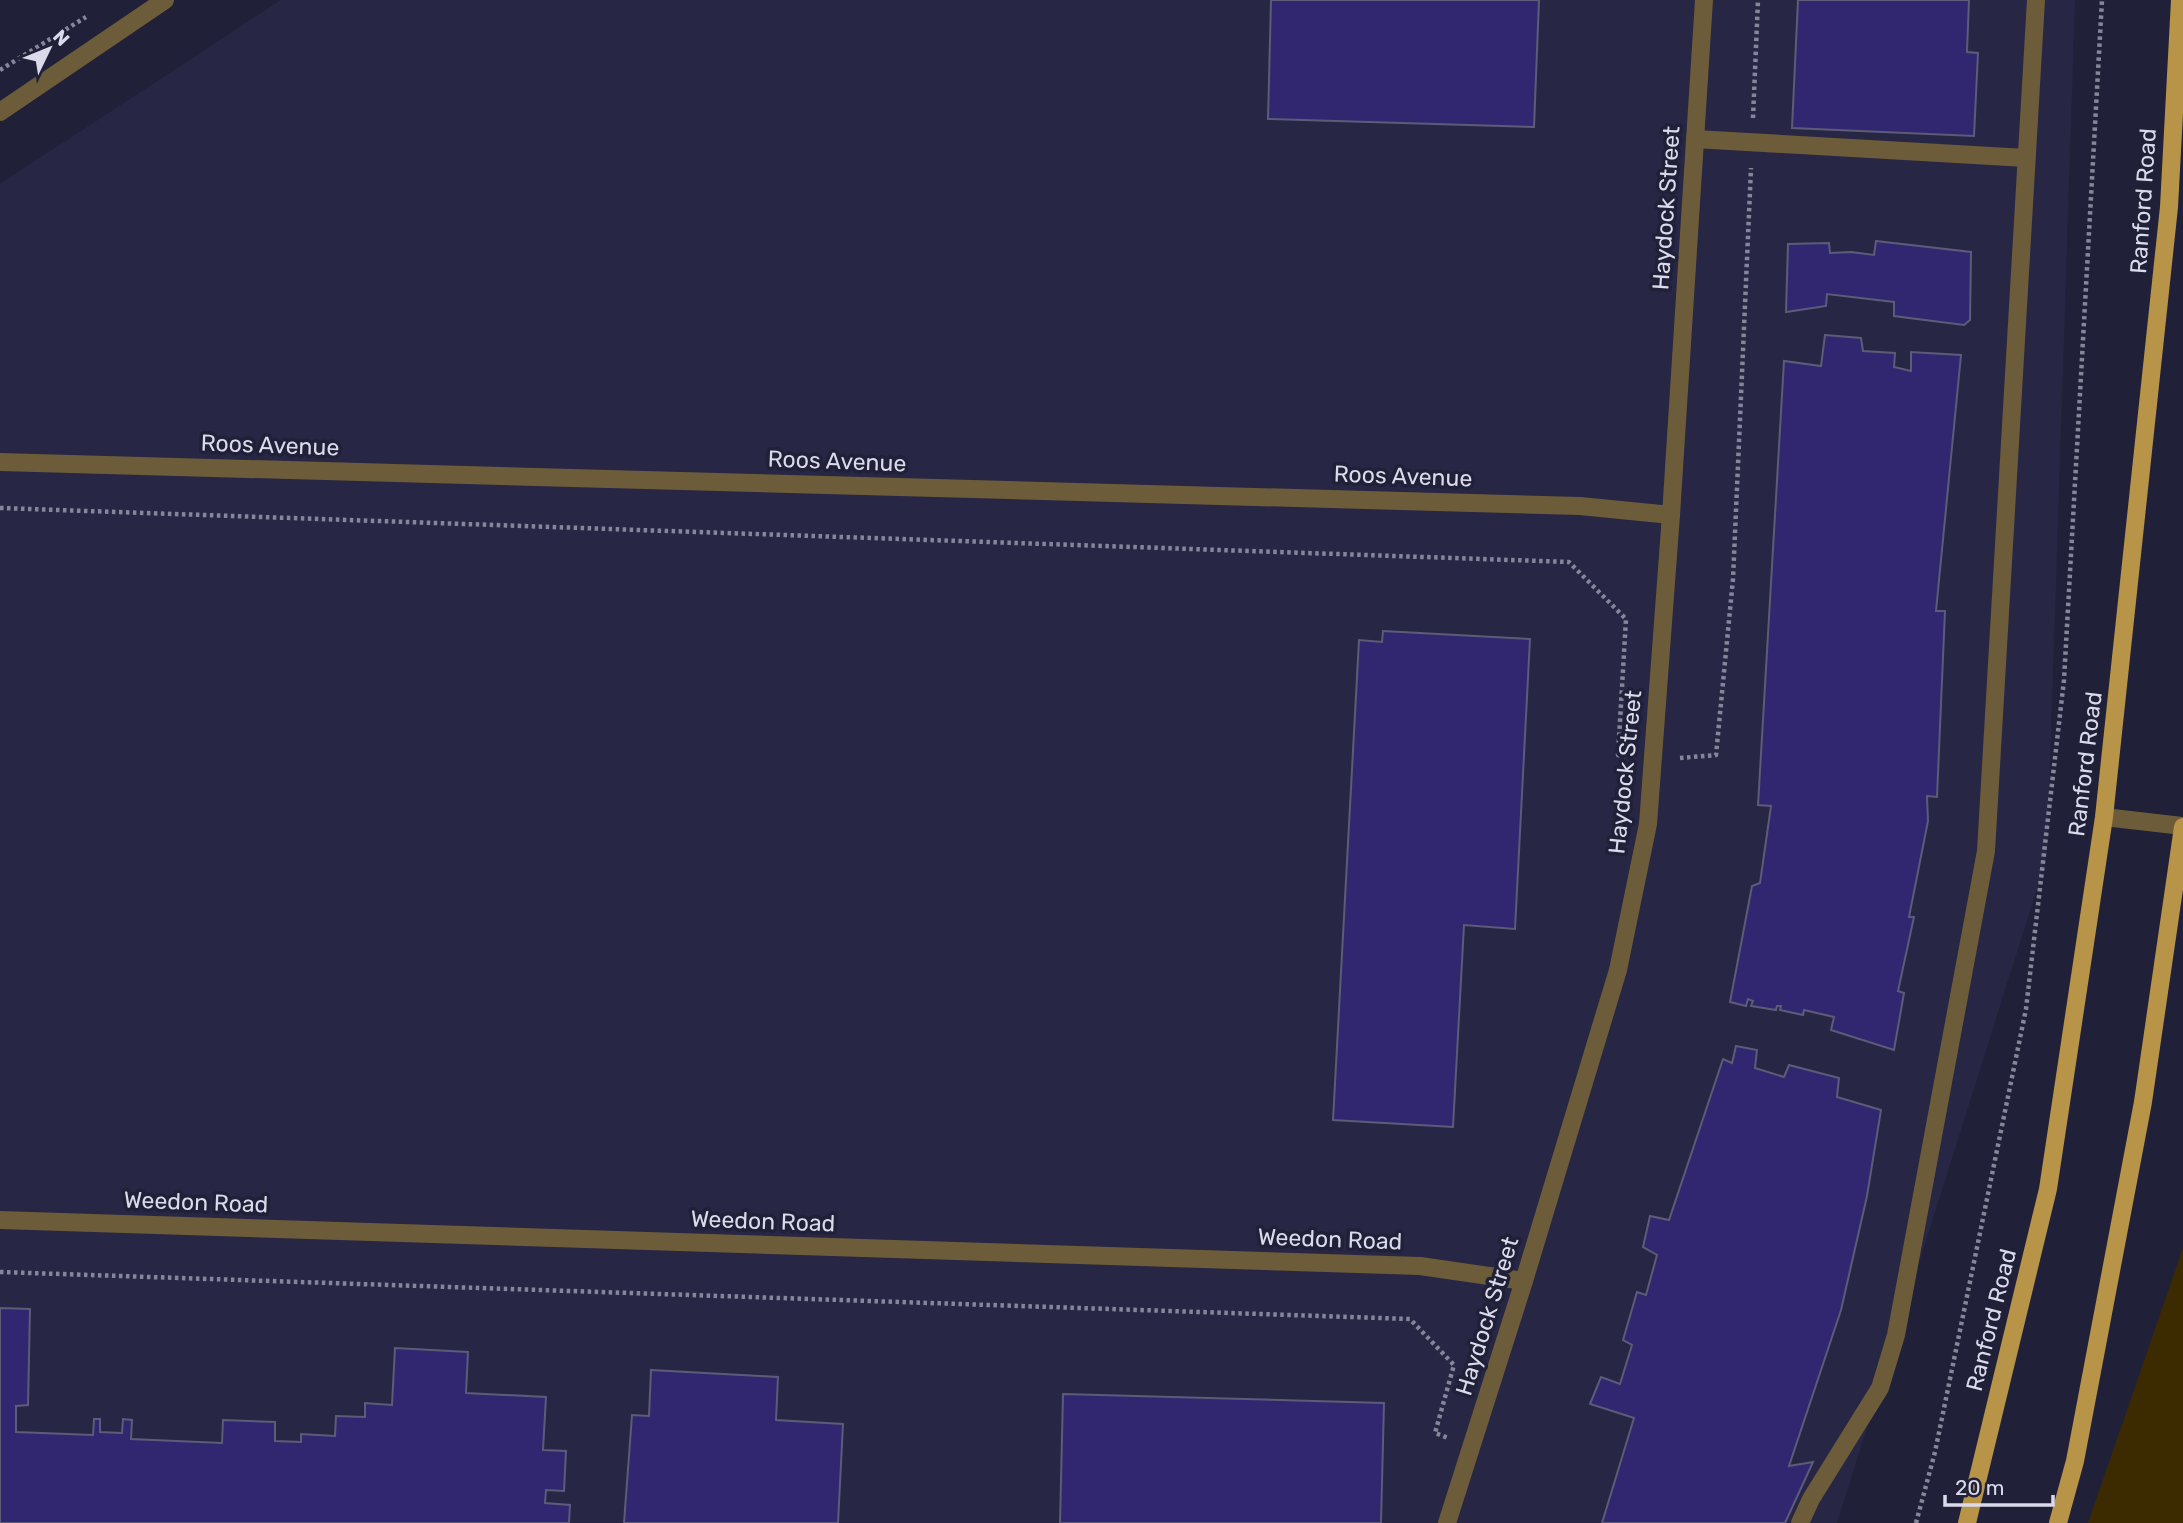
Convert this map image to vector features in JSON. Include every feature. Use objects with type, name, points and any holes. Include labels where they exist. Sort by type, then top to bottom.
[{"type":"main road","name":"Ranford Road","points":[[1967,1523],[2048,1189],[2104,817],[2169,207],[2180,0]]},
{"type":"main road","points":[[2058,1523],[2075,1461],[2143,1102],[2183,826]]},
{"type":"street","points":[[0,112],[165,0]]},
{"type":"street","name":"Haydock Street","points":[[1447,1523],[1618,970],[1648,824],[1704,0]]},
{"type":"street","points":[[1800,1523],[1811,1499],[1880,1388],[1896,1335],[1986,850],[2036,0]]},
{"type":"street","points":[[1695,139],[2026,158]]},
{"type":"street","name":"Roos Avenue","points":[[0,462],[1580,506],[1671,515]]},
{"type":"street","points":[[2104,817],[2183,826]]},
{"type":"street","name":"Weedon Road","points":[[0,1220],[1420,1266],[1524,1281]]},
{"type":"path","points":[[0,508],[1569,562],[1626,619],[1618,755],[1653,760],[1716,755],[1733,579],[1758,0]]},
{"type":"path","points":[[1916,1523],[1935,1452],[2026,1009],[2064,680],[2102,0]]},
{"type":"path","points":[[0,70],[91,14]]},
{"type":"path","points":[[0,1272],[1410,1320],[1454,1365],[1435,1433],[1471,1447]]},
{"type":"shaded area","points":[[281,0],[2075,0],[2047,857],[1837,1523],[0,1523],[0,184]]},
{"type":"shaded area","points":[[2183,1248],[2183,1523],[2088,1523]]},
{"type":"building","points":[[1271,0],[1539,0],[1534,127],[1268,119]]},
{"type":"building","points":[[1798,0],[1969,0],[1967,52],[1978,53],[1974,136],[1792,128]]},
{"type":"building","points":[[1876,241],[1971,252],[1970,320],[1964,325],[1894,316],[1894,302],[1827,294],[1826,306],[1786,312],[1788,244],[1829,243],[1830,253],[1874,255]]},
{"type":"building","points":[[1825,335],[1861,338],[1863,351],[1895,353],[1894,367],[1911,371],[1911,352],[1961,355],[1936,611],[1945,611],[1937,797],[1927,796],[1928,821],[1909,917],[1914,917],[1898,991],[1904,993],[1894,1050],[1831,1030],[1834,1017],[1804,1010],[1803,1015],[1780,1010],[1781,1006],[1777,1006],[1776,1010],[1751,1006],[1753,1001],[1748,999],[1746,1006],[1730,1002],[1752,886],[1760,883],[1771,806],[1758,805],[1784,361],[1821,366]]},
{"type":"building","points":[[1383,631],[1530,639],[1515,929],[1464,925],[1453,1127],[1333,1120],[1359,640],[1382,642]]},
{"type":"building","points":[[1736,1046],[1757,1050],[1755,1068],[1784,1077],[1789,1065],[1839,1078],[1837,1097],[1881,1110],[1867,1196],[1841,1310],[1789,1466],[1813,1462],[1785,1523],[1602,1523],[1634,1418],[1590,1404],[1601,1377],[1620,1384],[1632,1345],[1623,1340],[1637,1292],[1646,1295],[1657,1255],[1643,1247],[1650,1216],[1669,1220],[1723,1059],[1732,1063]]},
{"type":"building","points":[[0,1308],[30,1309],[28,1405],[16,1406],[16,1432],[93,1435],[94,1419],[100,1419],[100,1432],[122,1433],[123,1419],[132,1420],[131,1439],[222,1443],[223,1420],[275,1422],[275,1441],[301,1442],[301,1434],[335,1436],[336,1416],[365,1417],[365,1403],[392,1405],[395,1348],[468,1352],[466,1393],[546,1397],[543,1450],[566,1451],[564,1491],[546,1490],[545,1503],[570,1505],[569,1523],[0,1523]]},
{"type":"building","points":[[651,1370],[778,1377],[776,1420],[843,1424],[838,1523],[624,1523],[632,1415],[649,1416]]},
{"type":"building","points":[[1063,1394],[1384,1403],[1381,1523],[1060,1523]]}]
